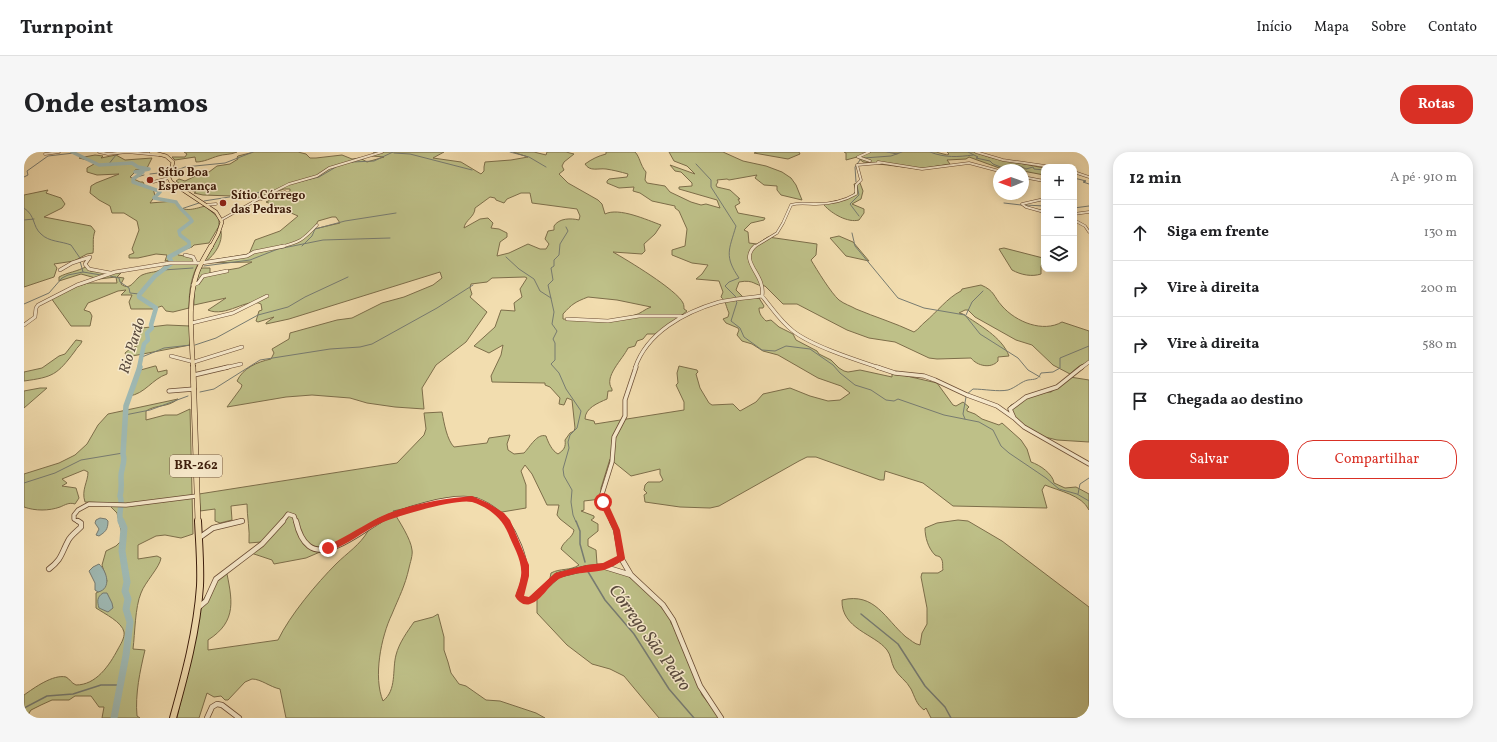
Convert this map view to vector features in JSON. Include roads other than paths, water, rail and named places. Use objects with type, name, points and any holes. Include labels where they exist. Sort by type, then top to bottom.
[{"type":"highway","points":[[151,152],[170,158],[173,162],[169,178],[170,182],[218,214],[222,220]]},
{"type":"highway","name":"BR-262","points":[[173,718],[192,644],[200,584],[196,496],[192,322],[194,285],[198,263],[218,232],[222,220]]},
{"type":"street","points":[[46,154],[59,152]]},
{"type":"street","points":[[99,152],[108,154],[127,152],[164,155]]},
{"type":"street","points":[[222,220],[289,184],[317,176],[329,168],[382,152]]},
{"type":"street","points":[[869,152],[859,158],[922,169],[969,163],[980,164],[993,169]]},
{"type":"street","points":[[976,152],[1003,160],[1041,165]]},
{"type":"street","points":[[880,162],[857,165],[861,180],[856,186],[856,194],[850,198],[821,204],[798,203],[791,205],[788,214],[777,232],[754,247],[749,256],[749,261],[763,285],[762,296],[783,322],[793,331],[809,341],[877,368],[895,373],[924,376],[936,380],[967,395],[997,406],[1033,433],[1089,464]]},
{"type":"street","points":[[1077,173],[1089,177]]},
{"type":"street","points":[[153,182],[169,178]]},
{"type":"street","points":[[1029,178],[1041,180]]},
{"type":"street","points":[[253,202],[285,192]]},
{"type":"street","points":[[1041,200],[1022,204],[1026,207],[1041,211]]},
{"type":"street","points":[[205,205],[216,204]]},
{"type":"street","points":[[1077,214],[1089,212]]},
{"type":"street","points":[[1077,222],[1085,226],[1089,232]]},
{"type":"street","points":[[24,325],[35,317],[36,308],[40,304],[77,285],[115,272],[171,263],[198,263],[247,256],[254,252],[296,244],[303,240],[317,225]]},
{"type":"street","points":[[185,254],[192,256],[198,263]]},
{"type":"street","points":[[60,270],[72,262],[90,257],[85,264],[90,270],[115,272]]},
{"type":"street","points":[[194,285],[204,276],[227,271]]},
{"type":"street","points":[[192,322],[228,315],[244,308],[258,298],[267,296]]},
{"type":"street","points":[[568,319],[608,321],[639,316],[681,316],[719,303],[762,296]]},
{"type":"street","points":[[681,316],[655,337],[639,357],[627,393],[625,415],[614,437],[612,462],[602,498],[616,530],[621,558],[631,575],[650,591],[669,613],[700,686],[722,718]]},
{"type":"street","points":[[171,356],[194,362],[242,347]]},
{"type":"street","points":[[1014,418],[1010,410],[1015,404],[1026,397],[1057,387],[1089,362]]},
{"type":"street","points":[[194,375],[241,364]]},
{"type":"street","points":[[169,391],[194,389]]},
{"type":"street","points":[[49,569],[57,563],[66,548],[68,540],[82,526],[81,523],[74,519],[76,512],[89,504],[126,505],[196,496]]},
{"type":"street","points":[[198,607],[206,601],[216,579],[262,544],[282,524],[288,514],[294,516],[301,534],[308,545],[314,549],[320,549],[341,544],[377,522],[396,514],[447,501],[473,499],[502,515],[508,523],[525,565],[525,576],[519,595],[520,598],[524,600],[532,599],[558,575],[587,568],[604,566],[621,558]]},
{"type":"street","points":[[199,539],[213,528],[242,521]]},
{"type":"street","points":[[604,566],[631,575]]},
{"type":"street","points":[[207,718],[212,707],[217,704],[222,705],[238,718]]},
{"type":"water","points":[[100,518],[106,519],[108,524],[106,530],[99,536],[96,535],[99,529],[95,523],[96,520]]},
{"type":"water","points":[[99,564],[106,575],[107,584],[98,592],[95,590],[95,583],[89,571]]},
{"type":"water","points":[[103,593],[107,593],[112,603],[113,608],[108,612],[99,608],[98,599]]},
{"type":"waterway","name":"Rio Pardo","points":[[72,152],[99,165],[132,163],[138,167],[149,169],[135,172],[143,172],[133,179],[133,182],[159,191],[160,192],[154,198],[176,202],[192,221],[179,231],[180,235],[189,242],[189,246]]},
{"type":"waterway","points":[[174,171],[185,167],[225,163],[253,152]]},
{"type":"waterway","points":[[352,162],[374,161],[393,152]]},
{"type":"waterway","points":[[510,152],[529,157],[546,167]]},
{"type":"waterway","points":[[887,152],[897,154]]},
{"type":"waterway","points":[[897,154],[902,152]]},
{"type":"waterway","points":[[930,152],[952,156],[973,155]]},
{"type":"waterway","points":[[968,152],[978,157],[976,158],[990,161],[993,164],[1003,168],[1020,166],[1026,169],[1033,167],[1034,169],[1041,170]]},
{"type":"waterway","points":[[24,177],[28,175],[27,171],[48,156],[74,153]]},
{"type":"waterway","points":[[394,153],[410,154],[472,170]]},
{"type":"waterway","points":[[108,165],[116,155],[119,154]]},
{"type":"waterway","points":[[864,158],[891,156],[897,154]]},
{"type":"waterway","points":[[856,182],[855,167],[860,160]]},
{"type":"waterway","points":[[696,164],[711,180],[711,187],[736,226],[729,253],[731,264],[739,278],[729,282],[725,286],[736,297]]},
{"type":"waterway","points":[[298,182],[319,177],[336,167]]},
{"type":"waterway","points":[[150,174],[167,172]]},
{"type":"waterway","name":"Rio Pardo","points":[[137,177],[144,175]]},
{"type":"waterway","points":[[1077,179],[1086,181],[1083,182],[1089,184]]},
{"type":"waterway","points":[[857,186],[859,195],[850,204],[859,216]]},
{"type":"waterway","points":[[204,201],[274,190]]},
{"type":"waterway","points":[[181,209],[199,203]]},
{"type":"waterway","points":[[1004,203],[1021,205]]},
{"type":"waterway","points":[[1025,205],[1041,206]]},
{"type":"waterway","points":[[1077,208],[1089,206]]},
{"type":"waterway","points":[[24,208],[28,211],[32,219]]},
{"type":"waterway","points":[[304,244],[312,236],[315,229],[345,221],[396,213]]},
{"type":"waterway","points":[[24,220],[32,219]]},
{"type":"waterway","points":[[32,219],[36,228],[44,237],[71,245],[80,258]]},
{"type":"waterway","points":[[551,298],[548,285],[553,280],[551,268],[554,266],[554,260],[559,255],[560,244],[568,231],[566,227]]},
{"type":"waterway","points":[[852,233],[855,246],[898,298],[924,308],[965,315],[980,334],[1018,358],[1028,370],[1039,376]]},
{"type":"waterway","points":[[304,244],[323,240],[390,238]]},
{"type":"waterway","points":[[204,266],[250,260],[278,249],[304,244]]},
{"type":"waterway","name":"Rio Pardo","points":[[139,368],[144,344],[148,340],[147,333],[152,328],[151,325],[156,308],[139,297],[139,295],[155,276],[172,263],[169,257],[189,246]]},
{"type":"waterway","points":[[506,257],[519,269],[534,279],[540,291],[551,298]]},
{"type":"waterway","points":[[80,261],[83,272]]},
{"type":"waterway","points":[[163,270],[193,268]]},
{"type":"waterway","points":[[24,304],[49,293],[62,278],[68,275],[83,272]]},
{"type":"waterway","points":[[83,272],[101,275]]},
{"type":"waterway","points":[[110,276],[119,278],[120,282],[129,288],[130,293],[139,294]]},
{"type":"waterway","points":[[195,345],[216,338],[258,315],[288,307],[305,297],[348,277]]},
{"type":"waterway","points":[[200,392],[214,389],[260,360],[330,349],[360,347],[372,344],[437,308],[473,285]]},
{"type":"waterway","points":[[966,315],[972,302],[983,291]]},
{"type":"waterway","name":"Córrego São Pedro","points":[[551,298],[554,312],[552,324],[557,331],[553,339],[555,343],[555,360],[551,364],[559,373],[566,389],[581,411],[577,428],[570,435],[568,442],[569,448],[563,469],[564,476],[572,490],[571,502],[573,515],[576,522]]},
{"type":"waterway","points":[[736,301],[737,302],[731,321],[740,328],[744,337],[762,350],[775,351],[786,346],[810,349],[833,365],[840,373],[855,385],[871,390],[886,400],[894,401],[898,399],[944,415],[979,422],[993,430],[1001,446],[1009,453],[1046,478],[1059,489],[1077,494],[1089,501]]},
{"type":"waterway","points":[[142,357],[164,348],[191,345]]},
{"type":"waterway","points":[[1039,376],[1041,373],[1053,372],[1060,368],[1060,358],[1089,346]]},
{"type":"waterway","name":"Rio Pardo","points":[[121,522],[120,496],[121,473],[124,460],[123,454],[126,406],[140,367]]},
{"type":"waterway","points":[[967,394],[973,389],[1000,391],[1008,390],[1039,376]]},
{"type":"waterway","points":[[125,415],[150,410],[188,396]]},
{"type":"waterway","points":[[965,419],[963,414],[966,397]]},
{"type":"waterway","points":[[24,483],[55,473],[81,460],[123,453]]},
{"type":"waterway","points":[[1078,494],[1080,484],[1089,478]]},
{"type":"waterway","name":"Rio Pardo","points":[[114,718],[126,655],[130,622],[126,609],[128,599],[125,591],[127,582],[122,551],[124,528],[121,521]]},
{"type":"waterway","name":"Córrego São Pedro","points":[[576,521],[580,531],[580,544],[585,562]]},
{"type":"waterway","name":"Córrego São Pedro","points":[[587,570],[605,600],[634,634],[669,689],[694,718]]},
{"type":"waterway","points":[[861,614],[898,644],[925,686],[945,707],[951,718]]},
{"type":"waterway","points":[[24,708],[47,696],[73,694],[101,685],[119,685]]},
{"type":"place","name":"Sítio Boa Esperança","points":[[150,180]]},
{"type":"place","name":"Sítio Córrego das Pedras","points":[[223,203]]}]
